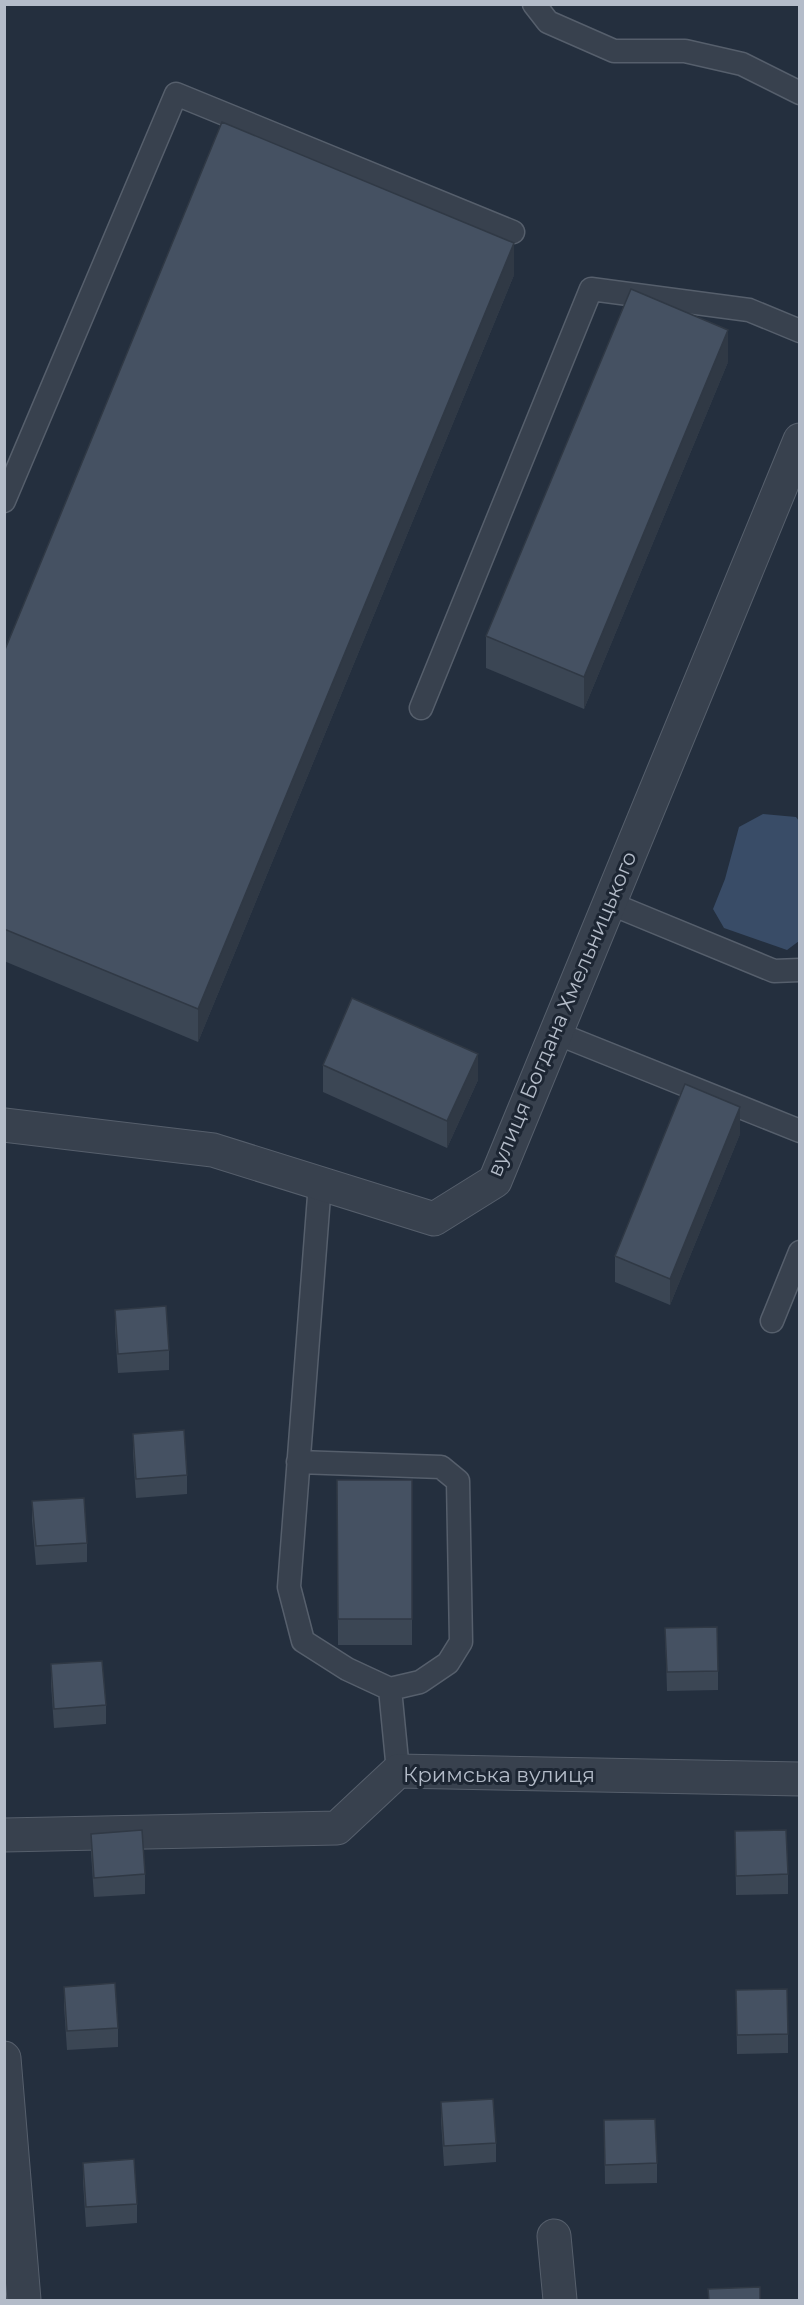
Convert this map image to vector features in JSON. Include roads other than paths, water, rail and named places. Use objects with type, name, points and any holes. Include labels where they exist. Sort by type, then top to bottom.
[{"type":"street","name":"вулиця Богдана Хмельницького","points":[[4,1125],[213,1150],[435,1219],[495,1181],[800,440]]},
{"type":"street","name":"Кримська вулиця","points":[[4,1835],[337,1828],[398,1771],[800,1779]]},
{"type":"street","points":[[4,2058],[24,2301]]},
{"type":"street","points":[[554,2235],[560,2301]]},
{"type":"lane","points":[[534,4],[548,22],[614,51],[685,51],[742,64],[800,93]]},
{"type":"lane","points":[[4,501],[176,94],[513,232]]},
{"type":"lane","points":[[421,708],[591,289],[750,310],[800,331]]},
{"type":"lane","points":[[609,903],[774,971],[800,970]]},
{"type":"lane","points":[[556,1033],[800,1131]]},
{"type":"lane","points":[[298,1462],[441,1467],[458,1480],[461,1642],[448,1663],[420,1682],[390,1689],[347,1669],[303,1641],[289,1587],[298,1462],[320,1183]]},
{"type":"lane","points":[[772,1321],[800,1252]]},
{"type":"lane","points":[[390,1689],[398,1771]]},
{"type":"water","points":[[763,814],[796,817],[799,821],[799,941],[787,950],[724,928],[713,909],[725,879],[739,827]]}]
